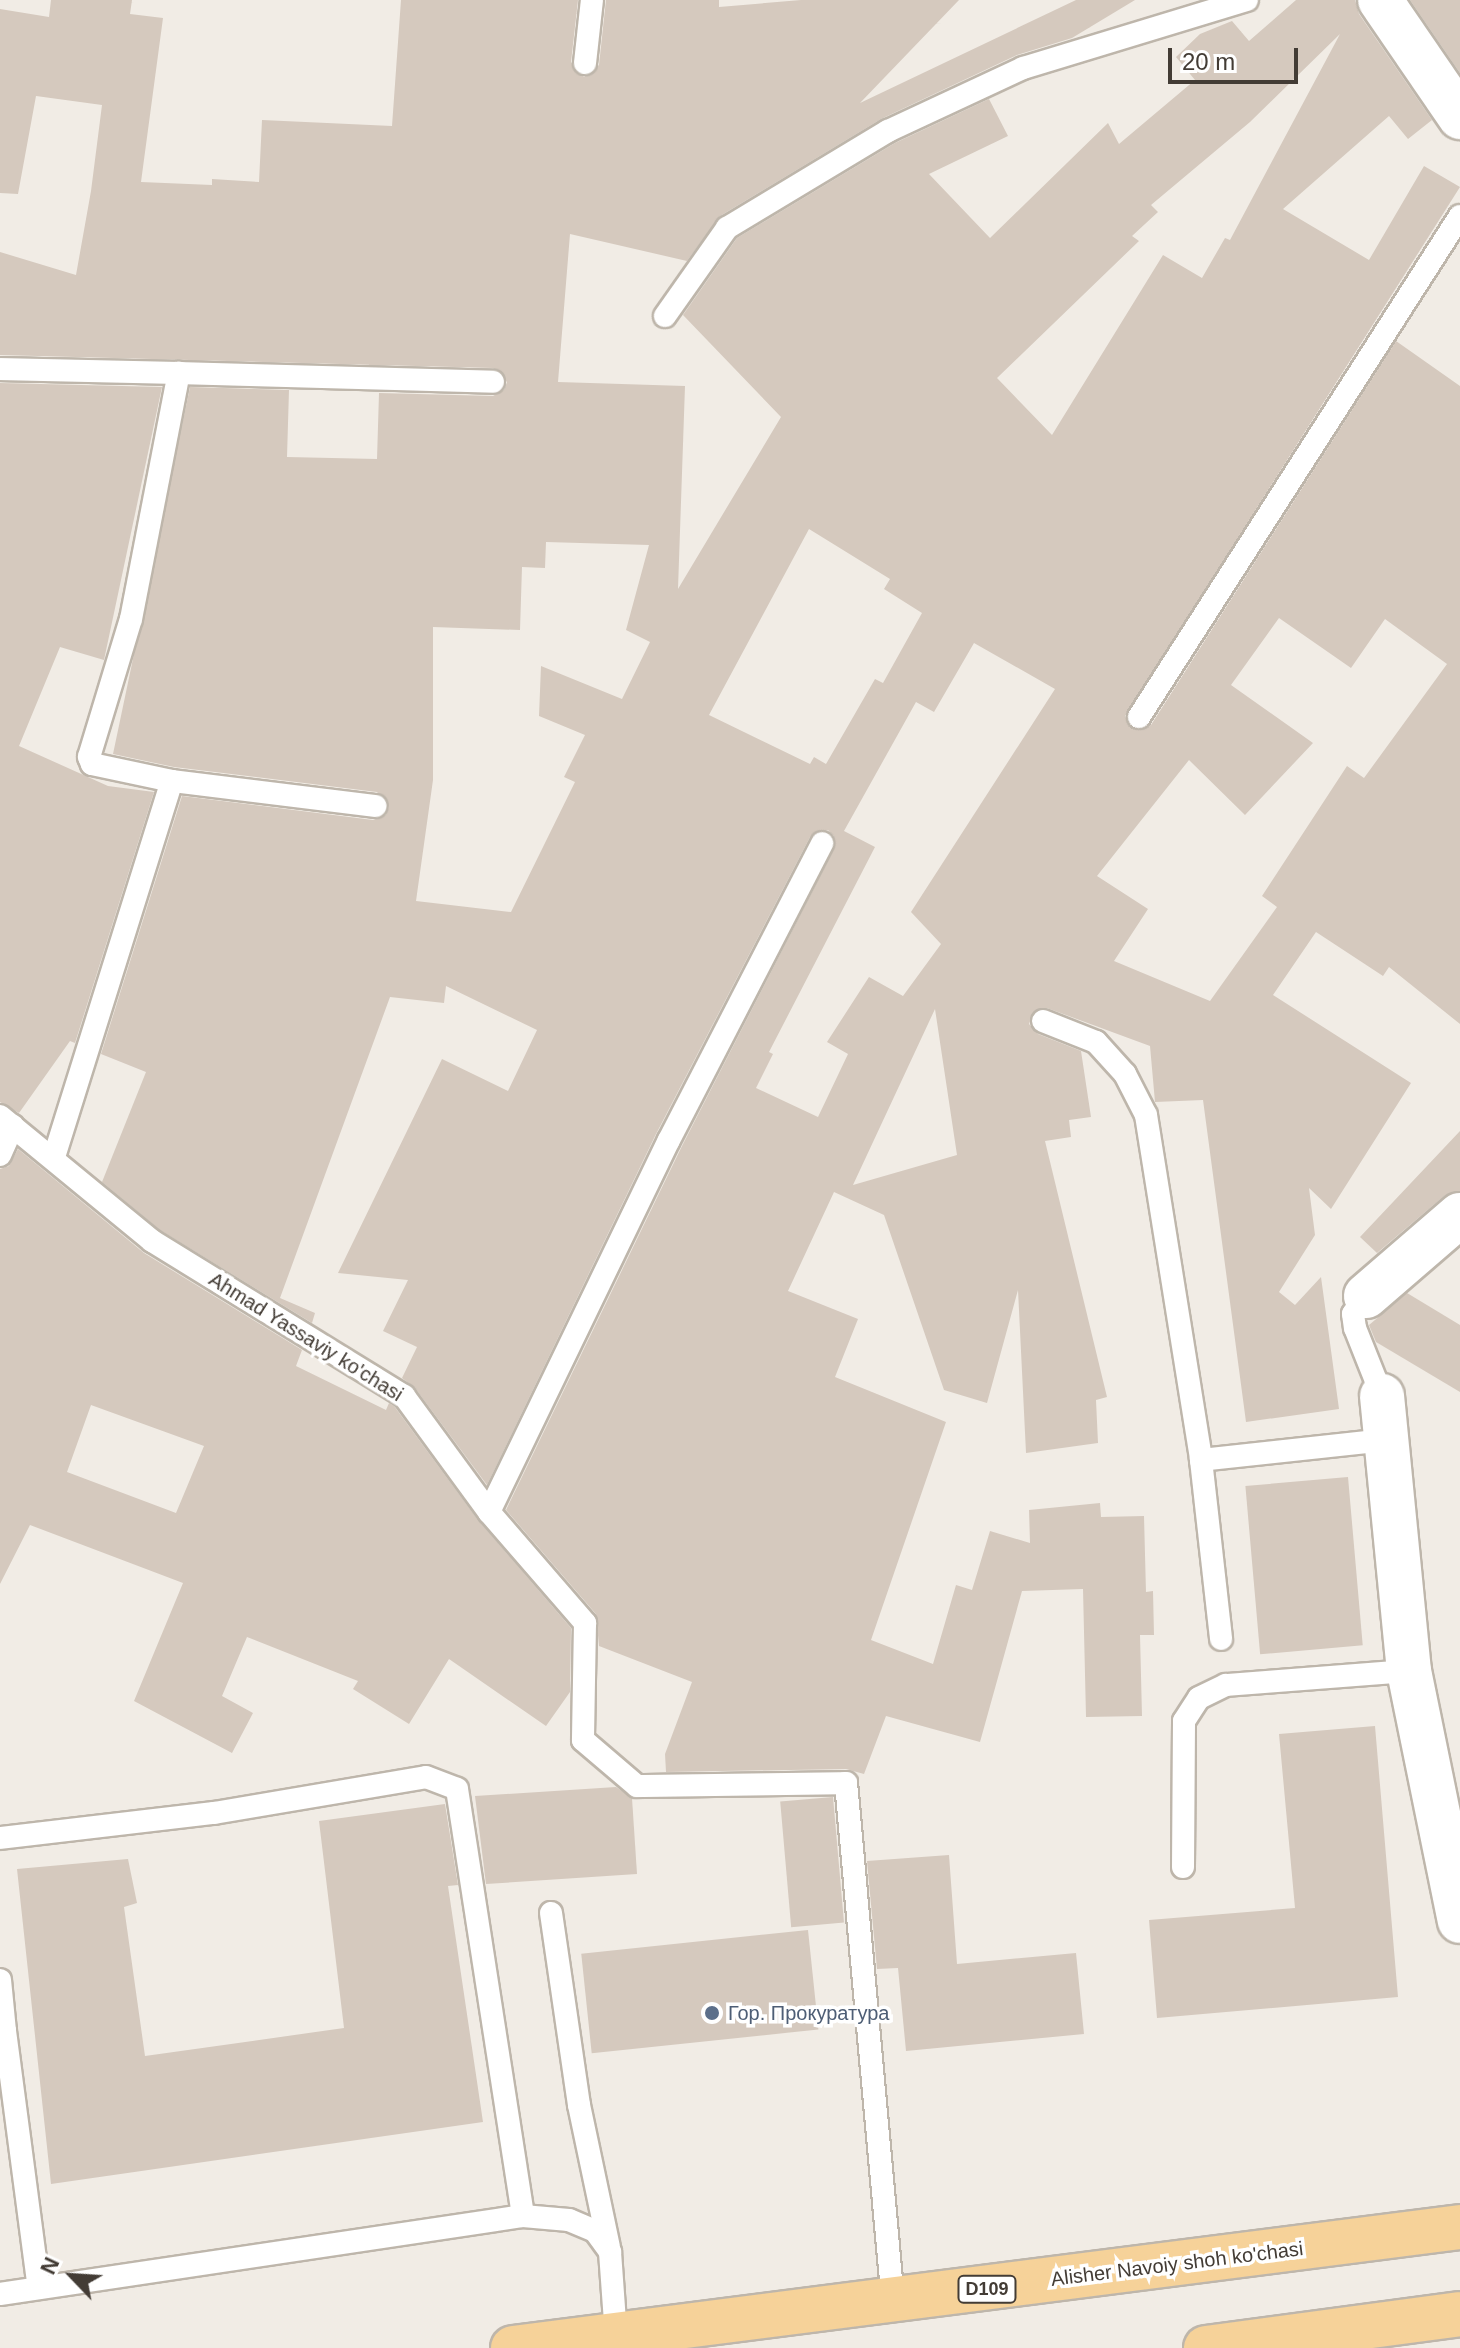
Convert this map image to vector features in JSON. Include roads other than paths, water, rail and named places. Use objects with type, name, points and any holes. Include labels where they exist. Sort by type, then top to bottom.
[{"type":"main road","name":"Alisher Navoiy shoh ko'chasi","points":[[513,2348],[1460,2227]]},
{"type":"main road","points":[[1206,2348],[1460,2314]]},
{"type":"street","points":[[1380,0],[1460,117]]},
{"type":"street","points":[[1366,1296],[1460,1215]]},
{"type":"street","points":[[1382,1396],[1409,1671],[1460,1921]]},
{"type":"lane","points":[[585,63],[592,0]]},
{"type":"lane","points":[[665,316],[727,228],[888,131],[1023,68],[1247,0]]},
{"type":"lane","points":[[1139,717],[1460,216]]},
{"type":"lane","points":[[0,369],[493,382]]},
{"type":"lane","points":[[179,373],[131,619],[89,757],[92,764],[172,781],[375,806]]},
{"type":"lane","points":[[54,1157],[172,781]]},
{"type":"lane","points":[[489,1512],[669,1140],[822,843]]},
{"type":"lane","points":[[1043,1021],[1096,1042],[1125,1074],[1146,1115],[1201,1460],[1221,1639]]},
{"type":"lane","points":[[0,1155],[7,1121]]},
{"type":"lane","name":"Ahmad Yassaviy ko'chasi","points":[[7,1121],[152,1241],[404,1396],[489,1512],[585,1623],[583,1740],[637,1786],[846,1783],[893,2301]]},
{"type":"lane","points":[[1366,1296],[1353,1314],[1355,1328],[1382,1396]]},
{"type":"lane","points":[[1201,1460],[1386,1440]]},
{"type":"lane","points":[[1183,1867],[1184,1721],[1199,1698],[1226,1685],[1409,1671]]},
{"type":"lane","points":[[0,1838],[214,1813],[426,1777],[457,1789],[523,2216]]},
{"type":"lane","points":[[551,1913],[579,2105],[610,2252],[616,2335]]},
{"type":"lane","points":[[0,1980],[2,2031],[39,2288]]},
{"type":"lane","points":[[0,2294],[523,2216],[569,2220],[595,2231],[610,2252]]},
{"type":"place","name":"Гор. Прокуратура","points":[[712,2013]]}]
